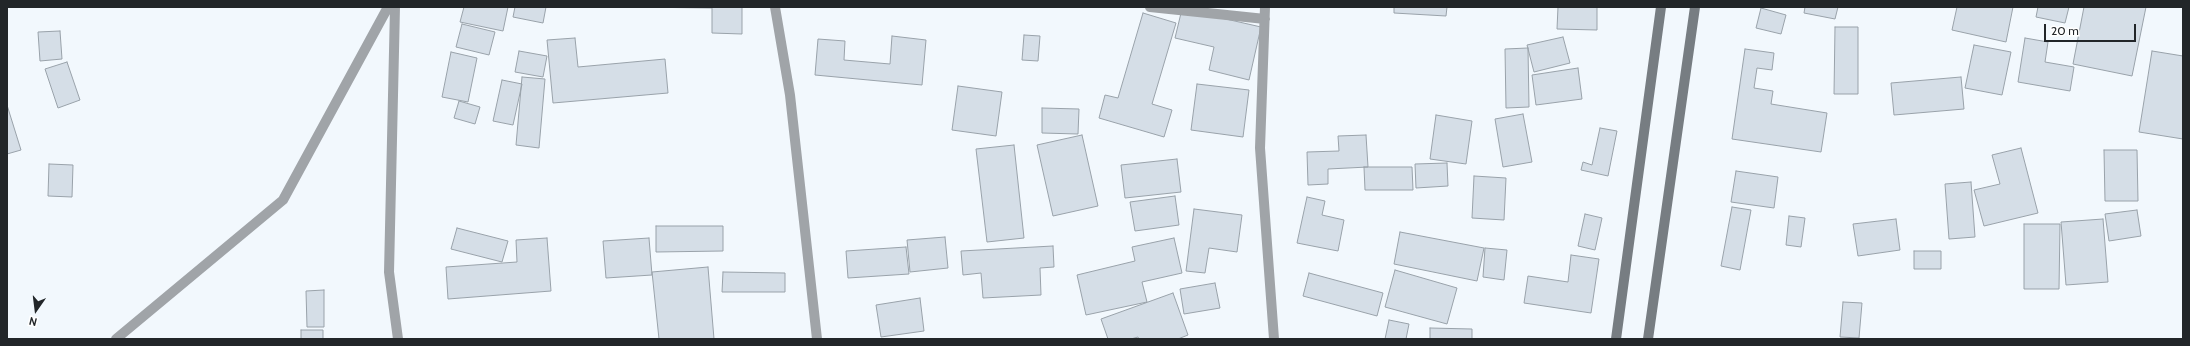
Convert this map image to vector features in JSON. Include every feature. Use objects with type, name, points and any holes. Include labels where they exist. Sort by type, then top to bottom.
[{"type":"main road","points":[[1616,339],[1661,7]]},
{"type":"main road","points":[[1648,339],[1695,7]]},
{"type":"street","points":[[116,339],[283,200],[388,7]]},
{"type":"street","points":[[395,7],[388,272],[398,339]]},
{"type":"street","points":[[775,7],[790,95],[818,339]]},
{"type":"street","points":[[1150,7],[1265,19]]},
{"type":"street","points":[[1265,7],[1260,148],[1274,339]]},
{"type":"building","points":[[464,7],[508,7],[503,31],[460,22]]},
{"type":"building","points":[[515,7],[546,7],[543,23],[513,17]]},
{"type":"building","points":[[632,7],[742,7],[742,34],[712,33],[712,8]]},
{"type":"building","points":[[1394,7],[1447,7],[1446,16],[1394,13]]},
{"type":"building","points":[[1558,7],[1597,7],[1597,30],[1557,29]]},
{"type":"building","points":[[1805,7],[1838,7],[1835,19],[1804,13]]},
{"type":"building","points":[[1957,7],[2013,7],[2006,42],[1952,30]]},
{"type":"building","points":[[2038,7],[2069,7],[2065,23],[2036,17]]},
{"type":"building","points":[[2084,7],[2146,7],[2132,76],[2073,64]]},
{"type":"building","points":[[1761,8],[1786,15],[1781,34],[1756,28]]},
{"type":"building","points":[[1182,9],[1261,27],[1249,80],[1209,70],[1214,47],[1175,38]]},
{"type":"building","points":[[1143,13],[1176,23],[1152,104],[1172,110],[1164,137],[1099,118],[1105,95],[1118,98]]},
{"type":"building","points":[[462,24],[495,32],[489,55],[456,47]]},
{"type":"building","points":[[1835,27],[1858,27],[1858,94],[1834,94]]},
{"type":"building","points":[[60,31],[62,59],[40,61],[38,32]]},
{"type":"building","points":[[1024,35],[1040,36],[1038,61],[1022,60]]},
{"type":"building","points":[[892,36],[926,40],[922,85],[815,75],[818,39],[845,41],[844,60],[890,64]]},
{"type":"building","points":[[1563,37],[1570,63],[1534,72],[1527,45]]},
{"type":"building","points":[[575,38],[578,67],[665,59],[668,93],[553,103],[547,40]]},
{"type":"building","points":[[2025,38],[2048,42],[2045,62],[2074,67],[2070,91],[2018,82]]},
{"type":"building","points":[[1974,45],[2011,52],[2002,95],[1965,88]]},
{"type":"building","points":[[1528,48],[1529,107],[1506,108],[1505,49]]},
{"type":"building","points":[[1745,49],[1774,53],[1772,70],[1757,68],[1754,88],[1773,91],[1771,104],[1827,113],[1821,152],[1732,139]]},
{"type":"building","points":[[519,51],[547,56],[543,77],[515,72]]},
{"type":"building","points":[[2152,51],[2183,56],[2183,139],[2139,132]]},
{"type":"building","points":[[451,52],[477,58],[468,102],[442,97]]},
{"type":"building","points":[[67,62],[80,100],[58,108],[45,69]]},
{"type":"building","points":[[1578,68],[1582,99],[1536,105],[1532,75]]},
{"type":"building","points":[[522,77],[545,79],[539,148],[516,145]]},
{"type":"building","points":[[1961,77],[1964,109],[1894,115],[1891,83]]},
{"type":"building","points":[[502,80],[522,84],[513,125],[493,121]]},
{"type":"building","points":[[1197,84],[1249,90],[1243,137],[1191,130]]},
{"type":"building","points":[[958,86],[1002,92],[996,136],[952,130]]},
{"type":"building","points":[[459,101],[480,107],[475,124],[454,118]]},
{"type":"building","points":[[7,105],[21,150],[7,154]]},
{"type":"building","points":[[1042,108],[1079,109],[1078,134],[1042,133]]},
{"type":"building","points":[[1523,114],[1532,162],[1503,167],[1495,119]]},
{"type":"building","points":[[1436,115],[1472,121],[1466,164],[1430,159]]},
{"type":"building","points":[[1600,128],[1617,131],[1608,176],[1581,170],[1583,162],[1592,165]]},
{"type":"building","points":[[1082,135],[1098,206],[1053,216],[1037,145]]},
{"type":"building","points":[[1366,135],[1368,167],[1328,169],[1328,184],[1308,185],[1307,152],[1339,151],[1338,136]]},
{"type":"building","points":[[1014,145],[1024,238],[987,242],[976,149]]},
{"type":"building","points":[[2021,148],[2038,213],[1984,226],[1974,190],[2000,184],[1992,155]]},
{"type":"building","points":[[2104,150],[2137,150],[2138,201],[2105,201]]},
{"type":"building","points":[[1177,159],[1181,192],[1125,198],[1121,165]]},
{"type":"building","points":[[1447,163],[1448,186],[1416,188],[1415,164]]},
{"type":"building","points":[[49,164],[73,165],[72,197],[48,196]]},
{"type":"building","points":[[1364,167],[1412,167],[1413,190],[1365,190]]},
{"type":"building","points":[[1736,171],[1778,177],[1774,208],[1731,202]]},
{"type":"building","points":[[1474,176],[1506,178],[1504,220],[1472,218]]},
{"type":"building","points":[[1971,182],[1975,237],[1949,239],[1945,184]]},
{"type":"building","points":[[1175,196],[1179,225],[1135,231],[1130,202]]},
{"type":"building","points":[[1307,197],[1325,201],[1322,215],[1344,220],[1338,251],[1297,243]]},
{"type":"building","points":[[1732,207],[1751,210],[1740,270],[1721,266]]},
{"type":"building","points":[[1194,209],[1242,215],[1237,252],[1209,248],[1205,273],[1186,271]]},
{"type":"building","points":[[2137,210],[2141,236],[2109,241],[2105,214]]},
{"type":"building","points":[[1585,214],[1602,218],[1595,250],[1578,246]]},
{"type":"building","points":[[1789,216],[1805,218],[1801,247],[1786,245]]},
{"type":"building","points":[[1896,219],[1900,250],[1858,256],[1853,224]]},
{"type":"building","points":[[2103,219],[2108,282],[2066,285],[2061,222]]},
{"type":"building","points":[[2024,224],[2060,224],[2059,289],[2024,289]]},
{"type":"building","points":[[656,226],[723,226],[723,251],[656,252]]},
{"type":"building","points":[[457,228],[508,241],[502,262],[451,249]]},
{"type":"building","points":[[1400,232],[1484,248],[1477,281],[1394,264]]},
{"type":"building","points":[[945,237],[948,268],[910,272],[907,240]]},
{"type":"building","points":[[547,238],[551,291],[448,299],[446,267],[517,262],[516,240]]},
{"type":"building","points":[[649,238],[652,275],[606,278],[603,241]]},
{"type":"building","points":[[1174,238],[1182,273],[1142,282],[1147,302],[1086,315],[1077,275],[1135,261],[1132,247]]},
{"type":"building","points":[[1053,246],[1054,267],[1040,268],[1041,295],[983,298],[981,273],[963,275],[961,251]]},
{"type":"building","points":[[906,247],[909,274],[848,278],[846,251]]},
{"type":"building","points":[[1485,248],[1507,250],[1504,280],[1483,277]]},
{"type":"building","points":[[1914,251],[1941,251],[1941,269],[1914,269]]},
{"type":"building","points":[[1571,255],[1599,259],[1591,313],[1524,303],[1528,276],[1568,282]]},
{"type":"building","points":[[708,267],[714,339],[659,339],[652,272]]},
{"type":"building","points":[[1395,270],[1457,288],[1447,324],[1385,307]]},
{"type":"building","points":[[723,272],[785,273],[785,292],[722,292]]},
{"type":"building","points":[[1309,273],[1383,293],[1377,316],[1303,296]]},
{"type":"building","points":[[1215,283],[1220,308],[1184,314],[1180,289]]},
{"type":"building","points":[[324,290],[324,327],[307,327],[306,291]]},
{"type":"building","points":[[1173,293],[1188,335],[1178,339],[1139,339],[1138,337],[1131,339],[1108,339],[1101,319]]},
{"type":"building","points":[[920,298],[924,331],[881,337],[876,305]]},
{"type":"building","points":[[1843,302],[1862,303],[1859,338],[1840,337]]},
{"type":"building","points":[[1389,320],[1409,324],[1406,339],[1385,339]]},
{"type":"building","points":[[1430,328],[1472,329],[1472,339],[1430,339]]},
{"type":"building","points":[[301,330],[323,330],[323,339],[301,339]]}]
